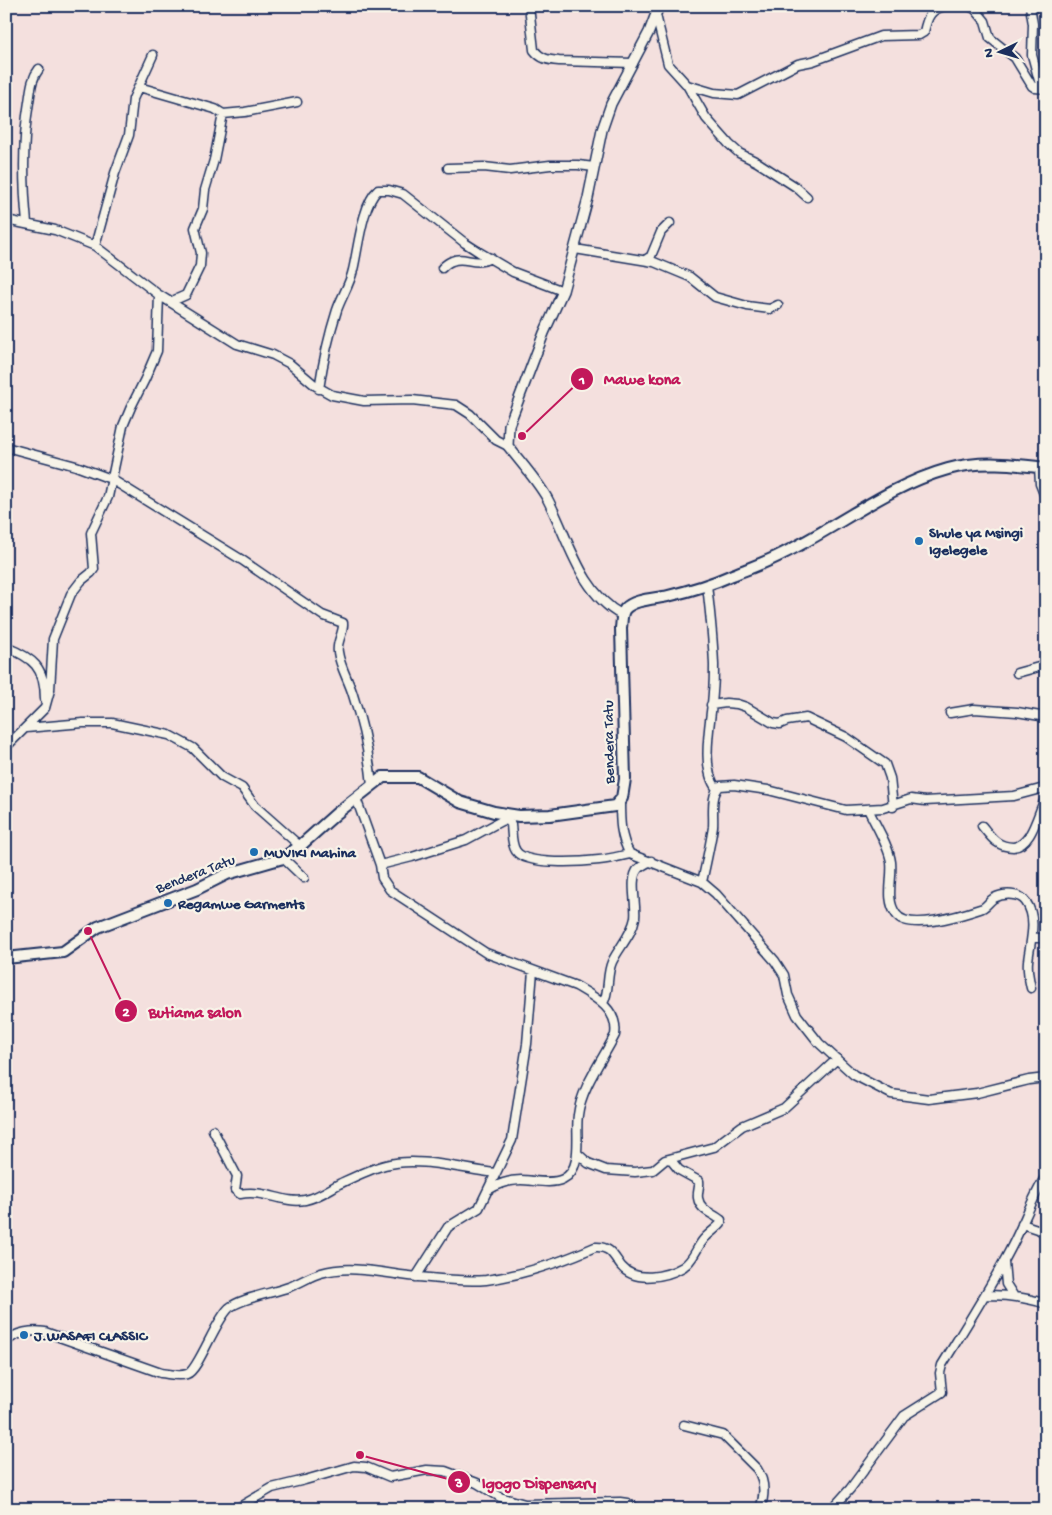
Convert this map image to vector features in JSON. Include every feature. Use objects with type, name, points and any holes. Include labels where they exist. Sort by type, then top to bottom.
[{"type":"main road","points":[[622,615],[625,609],[636,602],[707,585],[782,554],[915,480],[949,469],[978,464],[1008,463],[1042,468]]},
{"type":"main road","name":"Bendera Tatu","points":[[6,958],[63,952],[98,927],[197,890],[227,874],[283,858],[383,777],[418,777],[460,802],[504,817],[550,815],[614,806],[620,801],[624,793],[622,615]]},
{"type":"street","points":[[529,6],[534,50],[539,56],[547,60],[559,61],[633,63]]},
{"type":"street","points":[[687,85],[714,93],[738,95],[798,64],[813,61],[881,36],[919,35],[924,32],[928,17],[933,11],[946,6]]},
{"type":"street","points":[[969,6],[975,9],[985,21],[990,38],[1015,58],[1032,86],[1043,88],[1032,56],[1033,24],[1030,6]]},
{"type":"street","points":[[508,446],[509,425],[544,333],[563,290],[588,198],[602,130],[611,104],[658,11]]},
{"type":"street","points":[[658,11],[668,64],[687,85],[706,118],[739,153],[757,162],[808,197]]},
{"type":"street","points":[[95,246],[115,173],[129,135],[133,100],[154,55]]},
{"type":"street","points":[[27,223],[23,178],[24,134],[32,80],[39,69]]},
{"type":"street","points":[[139,87],[214,109],[223,114],[245,112],[298,102]]},
{"type":"street","points":[[170,302],[186,295],[200,266],[201,253],[195,228],[203,209],[205,190],[214,160],[223,114]]},
{"type":"street","points":[[448,168],[484,167],[510,170],[550,165],[594,167]]},
{"type":"street","points":[[319,389],[321,372],[337,311],[353,271],[363,221],[374,194],[378,190],[389,190],[403,194],[465,243],[513,272],[563,290]]},
{"type":"street","points":[[6,220],[55,230],[95,246],[170,302],[237,344],[273,355],[290,364],[319,389],[332,395],[364,401],[412,400],[456,405],[470,414],[496,440],[508,446],[536,480],[586,579],[605,604],[622,615]]},
{"type":"street","points":[[645,260],[651,256],[661,232],[670,223]]},
{"type":"street","points":[[575,249],[645,260],[671,268],[690,277],[715,297],[758,308],[770,308],[778,305]]},
{"type":"street","points":[[442,268],[453,260],[460,259],[477,263],[491,258]]},
{"type":"street","points":[[6,747],[45,708],[50,690],[53,640],[70,594],[94,569],[91,533],[108,497],[123,426],[157,351],[159,295]]},
{"type":"street","points":[[6,447],[76,466],[111,479],[242,560],[322,615],[343,623],[344,629],[337,649],[363,729],[370,757],[372,785]]},
{"type":"street","points":[[1042,468],[1040,484],[1046,499]]},
{"type":"street","points":[[702,882],[713,828],[716,789],[712,783],[708,768],[714,664],[707,585]]},
{"type":"street","points":[[6,647],[29,657],[37,667],[45,690],[45,708]]},
{"type":"street","points":[[1017,673],[1046,665]]},
{"type":"street","points":[[711,704],[737,704],[773,723],[780,724],[806,718],[834,731],[885,764],[890,778],[893,806]]},
{"type":"street","points":[[950,713],[974,709],[1017,712],[1046,717]]},
{"type":"street","points":[[26,728],[112,723],[169,734],[193,748],[222,777],[242,788],[255,806],[300,846]]},
{"type":"street","points":[[6,734],[15,739]]},
{"type":"street","points":[[716,789],[720,786],[743,786],[768,790],[846,810],[893,806],[911,800],[925,801],[1014,796],[1045,787]]},
{"type":"street","points":[[982,826],[993,840],[1001,846],[1024,844],[1046,797]]},
{"type":"street","points":[[356,798],[380,865],[382,878],[387,887],[397,896],[486,952],[576,986],[603,1003],[614,1018],[615,1035],[580,1104],[577,1125],[577,1153],[569,1175],[564,1179],[554,1182],[509,1181],[488,1190]]},
{"type":"street","points":[[620,801],[620,827],[624,843],[630,854]]},
{"type":"street","points":[[868,809],[891,861],[890,901],[894,913],[900,919],[906,922],[914,922],[951,917],[984,907],[994,898],[1003,895],[1023,897],[1031,912],[1032,937],[1028,963],[1028,977],[1031,988]]},
{"type":"street","points":[[380,865],[466,840],[504,817],[511,824],[515,850],[520,855],[552,863],[600,860],[630,854],[650,860],[702,882],[775,961],[784,975],[788,995],[797,1015],[819,1043],[854,1075],[891,1094],[929,1099],[977,1093],[1029,1080],[1046,1078]]},
{"type":"street","points":[[283,858],[304,878]]},
{"type":"street","points":[[603,1003],[606,998],[608,975],[612,963],[627,938],[635,919],[634,879],[637,870],[650,860]]},
{"type":"street","points":[[1032,937],[1046,939]]},
{"type":"street","points":[[416,1277],[448,1227],[479,1208],[512,1140],[526,1044],[533,971]]},
{"type":"street","points":[[577,1153],[588,1163],[596,1167],[620,1172],[650,1172],[661,1162],[714,1147],[742,1126],[784,1108],[836,1059]]},
{"type":"street","points":[[213,1130],[237,1176],[235,1190],[240,1194],[258,1192],[293,1200],[304,1200],[316,1197],[366,1172],[400,1162],[426,1163],[496,1173]]},
{"type":"street","points":[[6,1342],[32,1330],[45,1332],[161,1373],[181,1376],[190,1374],[197,1365],[222,1316],[230,1307],[241,1300],[266,1295],[319,1273],[333,1270],[380,1271],[416,1277],[485,1280],[520,1273],[595,1247],[603,1246],[608,1249],[626,1272],[652,1277],[683,1267],[694,1257],[704,1238],[721,1223],[721,1220],[704,1210],[700,1203],[698,1181],[678,1170],[670,1159]]},
{"type":"street","points":[[832,1509],[850,1489],[904,1416],[942,1392],[940,1373],[942,1365],[1004,1261],[1046,1176]]},
{"type":"street","points":[[1022,1224],[1040,1230],[1046,1235]]},
{"type":"street","points":[[1004,1261],[1006,1284],[1012,1295]]},
{"type":"street","points":[[985,1295],[1012,1295],[1046,1304]]},
{"type":"street","points":[[1030,1299],[1046,1300]]},
{"type":"street","points":[[684,1425],[723,1434],[756,1469],[761,1476],[764,1487],[760,1509]]},
{"type":"street","points":[[236,1509],[272,1488],[354,1466],[366,1467],[390,1477],[426,1470],[445,1471],[477,1483],[500,1497],[525,1504],[620,1502],[627,1503],[638,1509]]},
{"type":"place","name":"Mawe kona","points":[[522,436]]},
{"type":"place","name":"Shule ya Msingi Igelegele","points":[[919,541]]},
{"type":"place","name":"MUVIKI Mahina","points":[[254,852]]},
{"type":"place","name":"Regamwe Garments","points":[[168,903]]},
{"type":"place","name":"Butiama salon","points":[[88,931]]},
{"type":"place","name":"J.WASAFI CLASSIC","points":[[24,1335]]},
{"type":"place","name":"Igogo Dispensary","points":[[360,1455]]}]
